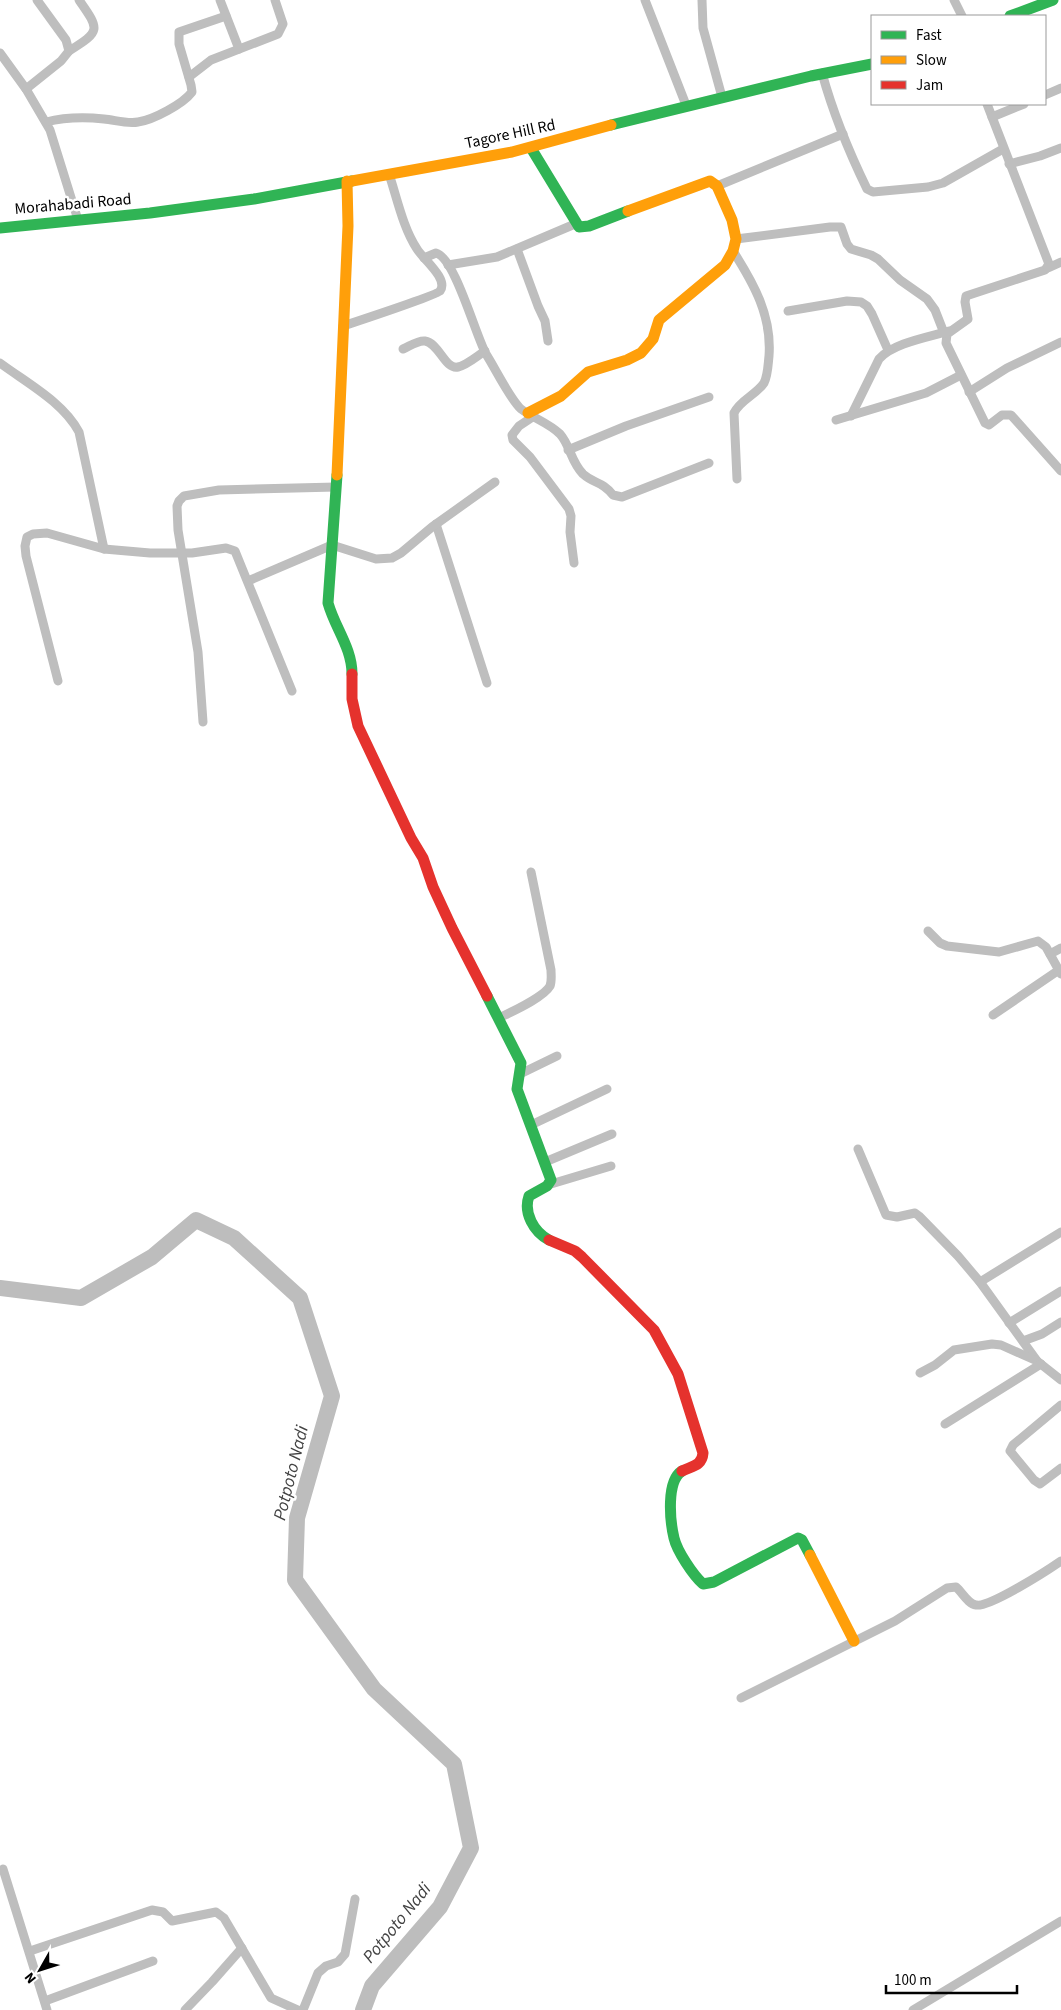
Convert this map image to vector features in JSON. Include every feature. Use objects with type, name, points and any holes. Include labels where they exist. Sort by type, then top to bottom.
[{"type":"street","points":[[37,0],[66,40],[69,50]]},
{"type":"street","points":[[26,88],[61,60],[69,50],[89,38],[95,29],[95,24],[79,0]]},
{"type":"street","points":[[220,0],[239,49]]},
{"type":"street","points":[[189,77],[212,60],[278,34],[284,24],[275,0]]},
{"type":"street","points":[[646,0],[686,106]]},
{"type":"street","points":[[702,0],[703,28],[722,97]]},
{"type":"street","points":[[954,0],[962,15]]},
{"type":"street","points":[[1012,15],[1035,3],[1052,0]]},
{"type":"street","points":[[46,122],[66,117],[103,118],[132,122],[145,120],[167,110],[192,92],[179,44],[179,32],[226,16]]},
{"type":"street","points":[[1,56],[26,88],[46,122],[78,220]]},
{"type":"street","name":"Tagore Hill Rd","points":[[150,213],[254,199],[531,148],[722,97],[822,73],[871,64]]},
{"type":"street","points":[[822,73],[832,108],[843,134],[868,188],[873,192],[928,187],[943,183],[1003,149]]},
{"type":"street","points":[[1046,95],[1061,88]]},
{"type":"street","points":[[986,105],[1047,254],[1048,268]]},
{"type":"street","points":[[992,117],[1022,105]]},
{"type":"street","points":[[717,186],[843,134]]},
{"type":"street","points":[[531,148],[579,228],[710,181],[717,186],[732,220],[736,239],[733,251],[725,265],[659,320],[656,324],[656,337],[638,355],[624,362],[607,365],[587,372],[560,396],[531,414],[512,435],[513,440],[530,458],[569,509],[574,564]]},
{"type":"street","points":[[1009,164],[1061,148]]},
{"type":"street","points":[[342,330],[406,303],[434,295],[440,291],[442,285],[441,278],[416,248],[389,174]]},
{"type":"street","points":[[347,181],[348,235],[342,330],[340,445],[328,603],[333,620],[348,647],[352,664],[352,699],[358,726],[411,838],[423,858],[433,887],[452,928],[521,1063],[522,1068],[516,1083],[517,1089],[545,1162],[551,1180],[550,1184]]},
{"type":"street","name":"Morahabadi Road","points":[[0,228],[150,213]]},
{"type":"street","points":[[448,265],[488,259],[517,249],[575,224]]},
{"type":"street","points":[[736,239],[841,227],[847,244],[851,249],[878,259],[900,280],[927,299],[948,332]]},
{"type":"street","points":[[517,249],[547,328],[548,341]]},
{"type":"street","points":[[733,251],[760,296],[767,320],[770,349],[767,375],[764,382],[758,391],[737,407],[734,413],[738,479]]},
{"type":"street","points":[[424,258],[436,253],[445,259],[484,351],[514,401],[560,434],[575,464],[589,479],[605,486],[617,498],[709,463]]},
{"type":"street","points":[[851,416],[879,359],[888,350],[948,332],[968,319],[964,299],[970,294],[1061,262]]},
{"type":"street","points":[[788,311],[847,301],[861,302],[867,306],[872,314],[888,350]]},
{"type":"street","points":[[948,332],[945,338],[985,423],[989,425],[1002,415],[1011,415],[1061,471]]},
{"type":"street","points":[[403,349],[417,342],[424,341],[430,343],[455,368],[460,367],[484,351]]},
{"type":"street","points":[[969,392],[1007,368],[1061,342]]},
{"type":"street","points":[[0,362],[73,420],[79,432],[104,548]]},
{"type":"street","points":[[836,420],[926,393],[961,375]]},
{"type":"street","points":[[568,450],[626,426],[709,397]]},
{"type":"street","points":[[248,581],[332,544],[376,558],[392,558],[411,546],[436,524],[495,482]]},
{"type":"street","points":[[203,722],[198,652],[181,553],[177,506],[184,496],[240,488],[336,486]]},
{"type":"street","points":[[436,524],[487,683]]},
{"type":"street","points":[[58,682],[26,556],[27,537],[33,534],[48,533],[104,548],[181,553],[230,548],[238,555],[292,691]]},
{"type":"street","points":[[498,1018],[542,994],[550,986],[552,980],[531,872]]},
{"type":"street","points":[[928,931],[940,943],[947,946],[999,952],[1038,941],[1046,947],[1060,972],[993,1014]]},
{"type":"street","points":[[1050,954],[1061,948]]},
{"type":"street","points":[[520,1074],[557,1056]]},
{"type":"street","points":[[531,1126],[607,1089]]},
{"type":"street","points":[[545,1162],[612,1134]]},
{"type":"street","points":[[858,1149],[886,1215],[897,1218],[915,1213],[958,1256],[980,1282],[1039,1363]]},
{"type":"street","points":[[611,1166],[550,1184],[533,1192],[528,1199],[530,1222],[542,1237],[570,1248],[577,1253],[608,1285],[638,1311],[662,1341],[676,1371],[703,1457],[700,1464],[678,1473],[670,1491],[674,1539],[695,1576],[703,1584],[714,1582],[790,1541],[798,1538],[802,1540],[854,1641]]},
{"type":"street","points":[[980,1282],[1061,1232]]},
{"type":"street","points":[[1009,1323],[1061,1291]]},
{"type":"street","points":[[1023,1341],[1049,1330],[1061,1322]]},
{"type":"street","points":[[920,1373],[935,1365],[954,1350],[992,1344],[1001,1345],[1039,1363],[1061,1380]]},
{"type":"street","points":[[945,1424],[1039,1363]]},
{"type":"street","points":[[1061,1405],[1013,1445],[1010,1451],[1034,1480],[1040,1484],[1061,1468]]},
{"type":"street","points":[[741,1698],[895,1621],[947,1588],[956,1587],[972,1604],[980,1606],[998,1599],[1061,1561]]},
{"type":"street","points":[[3,1869],[46,2006],[153,1961]]},
{"type":"street","points":[[303,2010],[318,1973],[326,1966],[338,1962],[345,1954],[355,1899]]},
{"type":"street","points":[[30,1951],[152,1910],[163,1912],[172,1921],[212,1912],[224,1918],[271,1998],[298,2010]]},
{"type":"street","points":[[913,2010],[1061,1921]]},
{"type":"street","points":[[184,2010],[242,1948]]},
{"type":"street","points":[[196,2010],[197,1998]]},
{"type":"waterway","name":"Potpoto Nadi","points":[[0,1288],[81,1298],[152,1257],[196,1220],[234,1238],[300,1298],[332,1396],[297,1518],[295,1580],[374,1689],[454,1764],[471,1848],[440,1907],[372,1986],[363,2010]]},
{"type":"traffic: fast","points":[[1013,15],[1053,0]]},
{"type":"traffic: fast","points":[[611,125],[811,76],[871,64]]},
{"type":"traffic: fast","points":[[531,148],[579,227],[589,226],[628,211]]},
{"type":"traffic: fast","points":[[0,228],[150,213],[254,199],[352,181]]},
{"type":"traffic: fast","points":[[337,475],[328,603],[349,655],[352,674]]},
{"type":"traffic: fast","points":[[487,996],[521,1063],[517,1089],[551,1180],[547,1186],[529,1196],[527,1209],[534,1227],[549,1240]]},
{"type":"traffic: fast","points":[[682,1471],[673,1483],[671,1492],[670,1502],[673,1531],[682,1556],[703,1584],[714,1582],[798,1538],[802,1540],[810,1555]]},
{"type":"traffic: slow","points":[[352,181],[512,152],[611,125]]},
{"type":"traffic: slow","points":[[337,475],[348,226],[347,181]]},
{"type":"traffic: slow","points":[[528,413],[561,396],[588,372],[627,360],[641,353],[653,339],[659,320],[725,265],[733,251],[736,239],[732,220],[717,186],[710,181],[628,211]]},
{"type":"traffic: slow","points":[[810,1555],[854,1641]]},
{"type":"traffic: jam","points":[[352,674],[352,699],[358,726],[411,838],[423,858],[433,887],[452,928],[487,996]]},
{"type":"traffic: jam","points":[[549,1240],[575,1251],[654,1330],[678,1374],[703,1453],[699,1463],[682,1471]]}]
